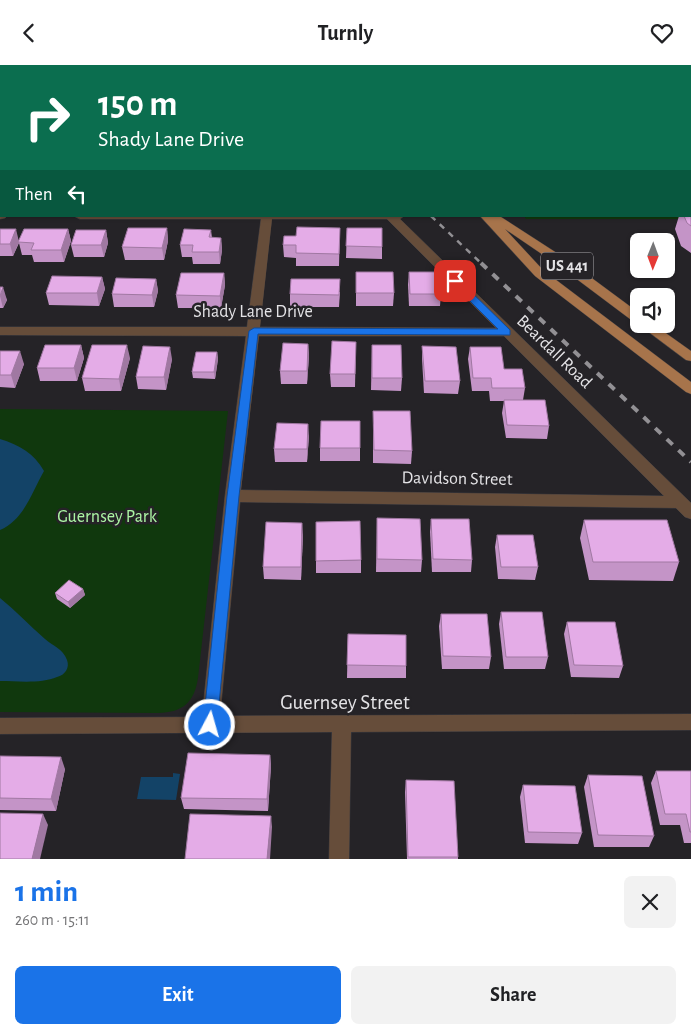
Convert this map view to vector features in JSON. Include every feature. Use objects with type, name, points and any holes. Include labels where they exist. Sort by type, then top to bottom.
[{"type":"main road","name":"US 441","points":[[487,217],[538,273],[689,386]]},
{"type":"main road","name":"US 441","points":[[494,217],[562,262],[630,312]]},
{"type":"main road","points":[[658,333],[691,357]]},
{"type":"street","points":[[210,725],[233,496],[267,217],[394,217]]},
{"type":"street","name":"Beardall Road","points":[[394,217],[506,332],[686,508]]},
{"type":"street","name":"Shady Lane Drive","points":[[0,331],[506,332]]},
{"type":"street","name":"Davidson Street","points":[[233,496],[686,508]]},
{"type":"street","name":"Guernsey Street","points":[[0,726],[691,722]]},
{"type":"street","points":[[339,859],[342,724]]},
{"type":"green space","points":[[525,217],[691,217],[691,219],[526,219]]},
{"type":"green space","name":"Guernsey Park","points":[[0,409],[228,411],[198,678],[194,694],[186,705],[174,711],[158,713],[0,712]]},
{"type":"water","points":[[0,439],[13,444],[31,455],[44,471],[21,512],[15,520],[0,530]]},
{"type":"water","points":[[0,598],[63,653],[68,666],[62,675],[36,681],[0,681]]},
{"type":"water","points":[[173,773],[180,774],[176,800],[137,799],[141,777],[173,777]]},
{"type":"building","points":[[684,217],[691,217],[691,226]]},
{"type":"building","points":[[297,227],[340,228],[339,254],[296,253],[296,245],[283,245],[284,236],[296,236]]},
{"type":"building","points":[[128,228],[167,228],[162,248],[122,247]]},
{"type":"building","points":[[347,228],[382,228],[382,247],[346,246]]},
{"type":"building","points":[[0,229],[16,229],[10,244],[0,244]]},
{"type":"building","points":[[24,229],[68,229],[61,250],[31,250],[34,243],[18,242]]},
{"type":"building","points":[[184,229],[211,230],[209,237],[221,238],[219,252],[192,252],[193,245],[180,245]]},
{"type":"building","points":[[76,230],[106,230],[101,245],[71,245]]},
{"type":"building","points":[[356,272],[393,272],[394,293],[356,293]]},
{"type":"building","points":[[409,272],[439,272],[441,294],[410,294]]},
{"type":"building","points":[[181,273],[224,273],[220,296],[176,295]]},
{"type":"building","points":[[52,276],[102,277],[97,293],[46,293]]},
{"type":"building","points":[[116,278],[156,279],[152,295],[112,294]]},
{"type":"building","points":[[291,279],[340,279],[339,295],[290,294]]},
{"type":"building","points":[[332,341],[356,342],[355,374],[330,374]]},
{"type":"building","points":[[283,343],[308,344],[307,371],[280,371]]},
{"type":"building","points":[[45,345],[81,345],[74,368],[37,368]]},
{"type":"building","points":[[92,345],[127,345],[119,379],[82,378]]},
{"type":"building","points":[[372,345],[401,345],[402,378],[372,378]]},
{"type":"building","points":[[143,346],[170,347],[164,377],[136,377]]},
{"type":"building","points":[[422,346],[456,347],[460,381],[425,381]]},
{"type":"building","points":[[470,347],[501,347],[504,369],[522,369],[525,388],[492,388],[491,378],[473,378]]},
{"type":"building","points":[[0,351],[20,351],[11,375],[0,375]]},
{"type":"building","points":[[196,352],[217,352],[214,372],[192,372]]},
{"type":"building","points":[[504,400],[545,400],[549,426],[507,425]]},
{"type":"building","points":[[373,411],[410,411],[412,451],[374,450]]},
{"type":"building","points":[[321,421],[360,421],[360,448],[320,448]]},
{"type":"building","points":[[277,423],[308,424],[307,449],[274,449]]},
{"type":"building","points":[[377,518],[420,519],[422,560],[377,559]]},
{"type":"building","points":[[431,519],[469,519],[472,560],[433,559]]},
{"type":"building","points":[[584,520],[667,520],[679,562],[593,562]]},
{"type":"building","points":[[360,521],[361,560],[316,561],[316,522]]},
{"type":"building","points":[[266,522],[302,523],[301,567],[263,567]]},
{"type":"building","points":[[497,535],[533,535],[538,567],[501,567]]},
{"type":"building","points":[[69,580],[83,589],[68,602],[55,593]]},
{"type":"building","points":[[501,612],[542,612],[548,657],[506,657]]},
{"type":"building","points":[[441,614],[487,614],[491,657],[443,656]]},
{"type":"building","points":[[567,622],[615,622],[623,666],[574,665]]},
{"type":"building","points":[[348,634],[406,635],[406,666],[347,665]]},
{"type":"building","points":[[188,753],[270,755],[267,799],[181,798]]},
{"type":"building","points":[[0,756],[61,757],[51,799],[0,798]]},
{"type":"building","points":[[656,771],[691,771],[691,832],[686,814],[665,814]]},
{"type":"building","points":[[588,775],[642,776],[654,836],[598,835]]},
{"type":"building","points":[[406,780],[454,781],[458,857],[408,857]]},
{"type":"building","points":[[523,785],[575,786],[582,833],[528,832]]},
{"type":"building","points":[[0,813],[43,814],[32,859],[0,859]]},
{"type":"building","points":[[190,814],[271,816],[267,859],[185,859]]},
{"type":"railway","points":[[432,217],[482,264]]},
{"type":"railway","points":[[481,263],[691,462]]},
{"type":"route","points":[[210,725],[233,496],[254,331],[506,332],[455,281]]}]
